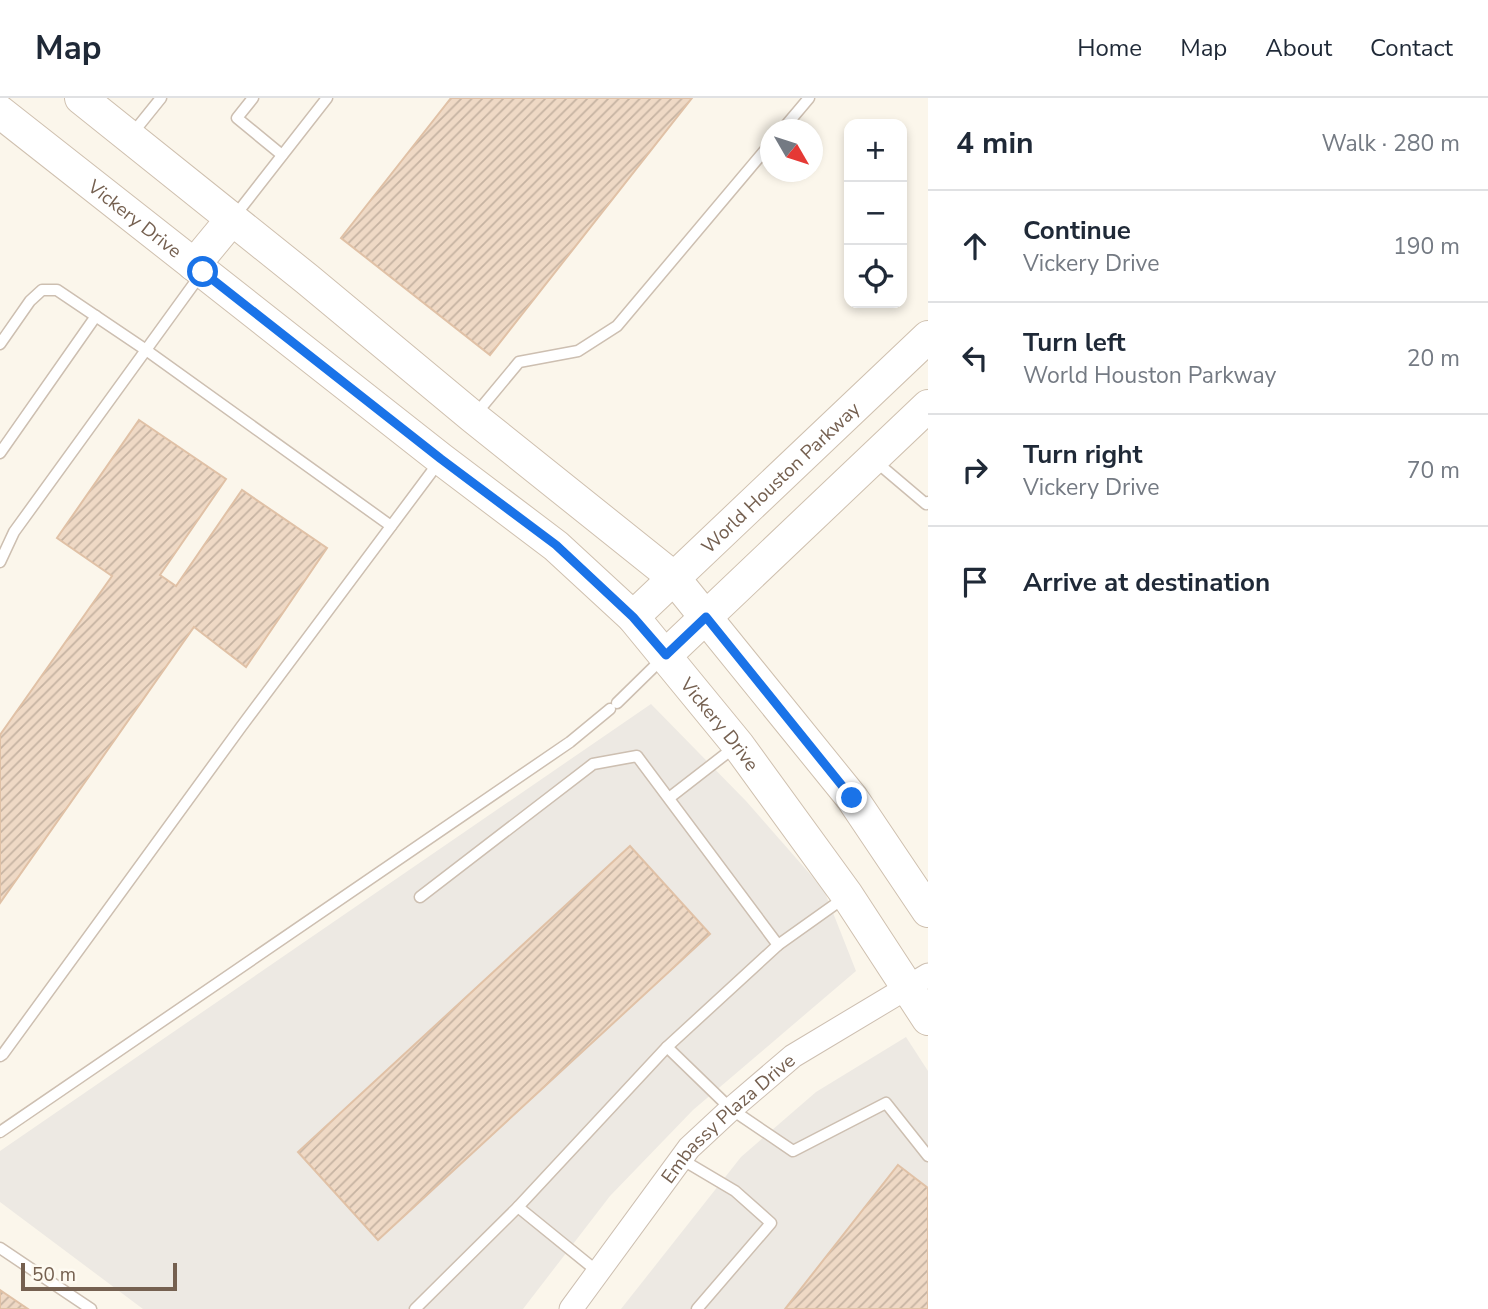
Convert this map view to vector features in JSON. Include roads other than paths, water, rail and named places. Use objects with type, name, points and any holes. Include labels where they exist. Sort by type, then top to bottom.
[{"type":"main road","points":[[81,98],[673,577],[852,798],[928,911]]},
{"type":"main road","name":"Vickery Drive","points":[[0,112],[441,459],[556,545],[633,617],[738,745],[848,895],[918,981],[928,1019]]},
{"type":"main road","points":[[199,269],[232,219]]},
{"type":"main road","name":"World Houston Parkway","points":[[633,617],[673,577],[925,346]]},
{"type":"main road","points":[[666,655],[928,406]]},
{"type":"main road","points":[[441,459],[473,417]]},
{"type":"street","name":"Embassy Plaza Drive","points":[[570,1309],[689,1148],[793,1056],[918,981]]},
{"type":"lane","points":[[129,137],[161,98]]},
{"type":"lane","points":[[253,98],[237,118],[282,155]]},
{"type":"lane","points":[[232,219],[327,98]]},
{"type":"lane","points":[[791,119],[808,98]]},
{"type":"lane","points":[[473,417],[519,362],[578,351],[617,326],[760,156]]},
{"type":"lane","points":[[0,562],[13,532],[146,350],[199,269]]},
{"type":"lane","points":[[0,344],[30,301],[42,290],[57,290],[146,350],[391,526]]},
{"type":"lane","points":[[0,453],[96,316]]},
{"type":"lane","points":[[0,1056],[441,459]]},
{"type":"lane","points":[[872,459],[926,504],[928,502]]},
{"type":"lane","points":[[0,1132],[570,742],[614,706],[666,655]]},
{"type":"lane","points":[[669,798],[738,745]]},
{"type":"lane","points":[[419,897],[593,764],[637,756],[778,945]]},
{"type":"lane","points":[[415,1309],[518,1207],[667,1047],[778,945],[848,895]]},
{"type":"lane","points":[[667,1047],[731,1109],[793,1151],[887,1103],[928,1156]]},
{"type":"lane","points":[[681,1159],[735,1191],[771,1223],[697,1309]]},
{"type":"lane","points":[[518,1207],[598,1272]]},
{"type":"lane","points":[[0,1248],[91,1309]]}]
